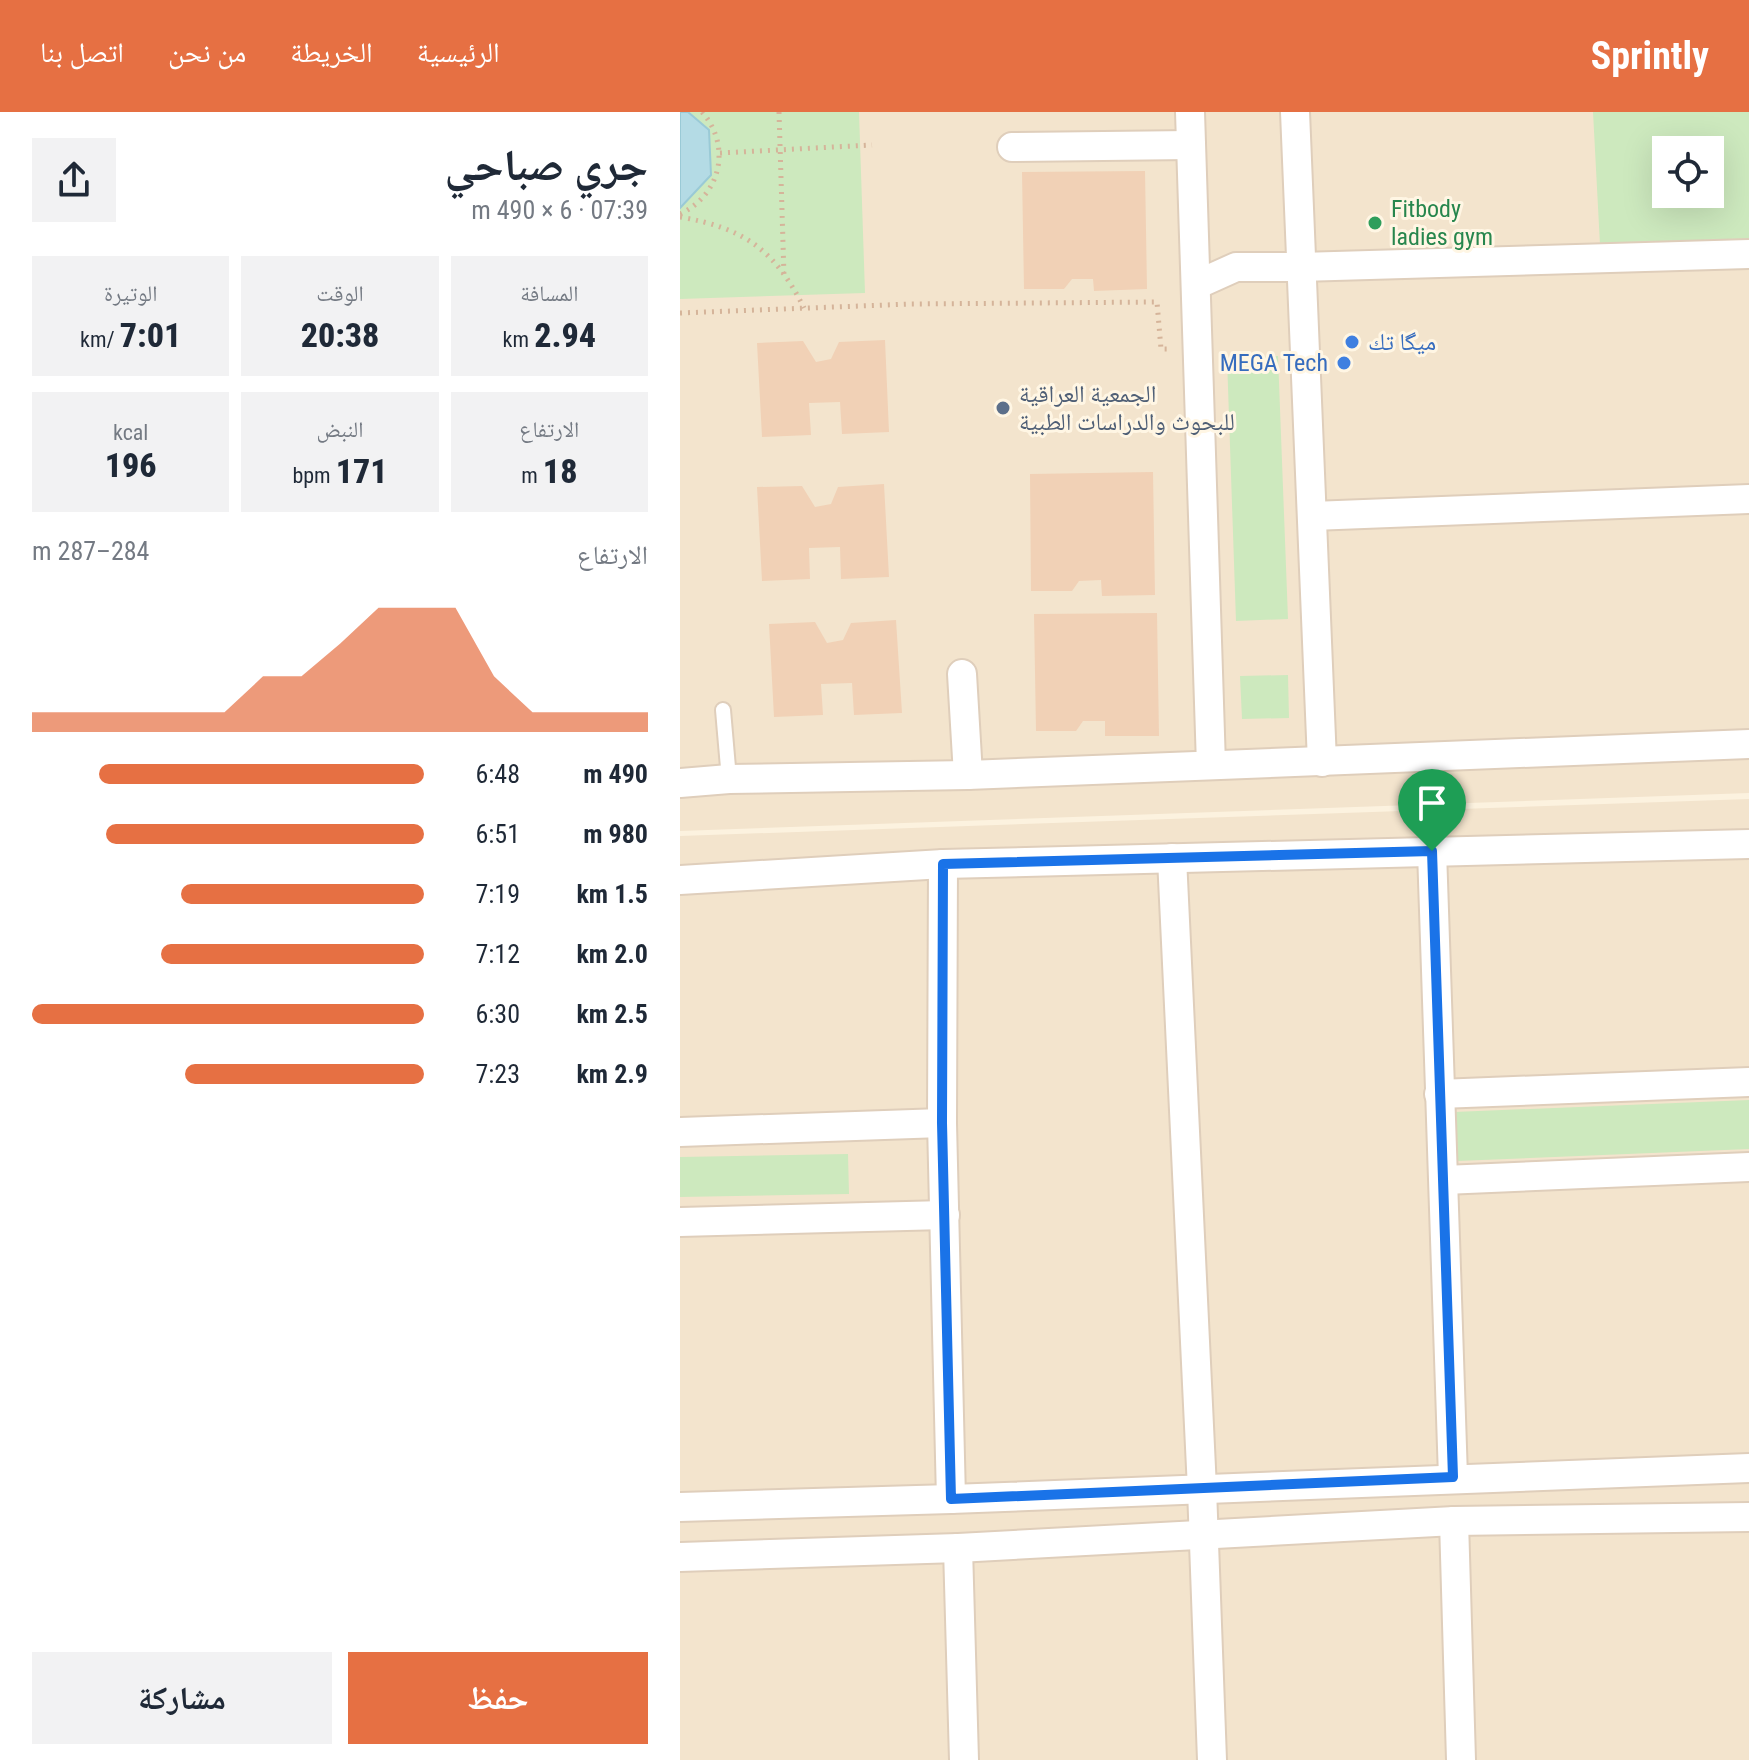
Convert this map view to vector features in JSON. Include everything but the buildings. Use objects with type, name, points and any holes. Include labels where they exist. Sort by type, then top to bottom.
[{"type":"street","points":[[1190,112],[1211,765]]},
{"type":"street","points":[[1295,112],[1322,762]]},
{"type":"street","points":[[1012,147],[1191,145]]},
{"type":"street","points":[[1196,285],[1236,267],[1749,254]]},
{"type":"street","points":[[1312,516],[1749,499]]},
{"type":"street","points":[[962,674],[968,775]]},
{"type":"street","points":[[680,783],[729,779],[968,775],[1749,744]]},
{"type":"street","points":[[680,880],[943,864],[1749,844]]},
{"type":"street","points":[[1432,851],[1453,1477]]},
{"type":"street","points":[[1172,858],[1212,1760]]},
{"type":"street","points":[[943,864],[942,1123],[951,1499]]},
{"type":"street","points":[[1439,1094],[1749,1082]]},
{"type":"street","points":[[680,1132],[942,1123]]},
{"type":"street","points":[[1444,1180],[1749,1167]]},
{"type":"street","points":[[680,1222],[945,1215]]},
{"type":"street","points":[[680,1507],[1749,1468]]},
{"type":"street","points":[[680,1557],[958,1548],[1454,1521],[1749,1517]]},
{"type":"street","points":[[1454,1521],[1461,1760]]},
{"type":"street","points":[[958,1548],[964,1760]]},
{"type":"lane","points":[[723,710],[729,779]]},
{"type":"path","points":[[680,215],[703,199],[713,185],[718,170],[720,153],[715,132],[702,112]]},
{"type":"path","points":[[779,112],[784,276]]},
{"type":"path","points":[[720,153],[872,145]]},
{"type":"path","points":[[680,215],[728,229],[751,241],[772,257],[804,308]]},
{"type":"path","points":[[680,313],[911,304],[1157,302],[1161,349],[1199,348]]},
{"type":"shaded area","points":[[680,112],[1749,112],[1749,793],[680,831]]},
{"type":"shaded area","points":[[1749,799],[1749,1760],[680,1760],[680,836]]},
{"type":"green space","points":[[680,112],[859,112],[865,293],[680,299]]},
{"type":"green space","points":[[1593,112],[1749,112],[1749,244],[1600,245]]},
{"type":"green space","points":[[1278,356],[1288,619],[1236,621],[1227,358]]},
{"type":"green space","points":[[1288,675],[1289,718],[1242,719],[1240,676]]},
{"type":"green space","points":[[1749,1100],[1749,1149],[1457,1161],[1454,1112]]},
{"type":"green space","points":[[848,1154],[849,1194],[680,1197],[680,1157]]},
{"type":"water","points":[[680,112],[688,112],[709,130],[711,175],[680,208]]},
{"type":"place","name":"Fitbody ladies gym","points":[[1375,223]]},
{"type":"place","name":"ميگا تك","points":[[1352,342]]},
{"type":"place","name":"MEGA Tech","points":[[1344,363]]},
{"type":"place","name":"الجمعية العراقية للبحوث والدراسات الطبية","points":[[1003,408]]},
{"type":"route","points":[[1432,851],[1453,1477],[951,1499],[942,1123],[943,864],[1432,851]]}]
